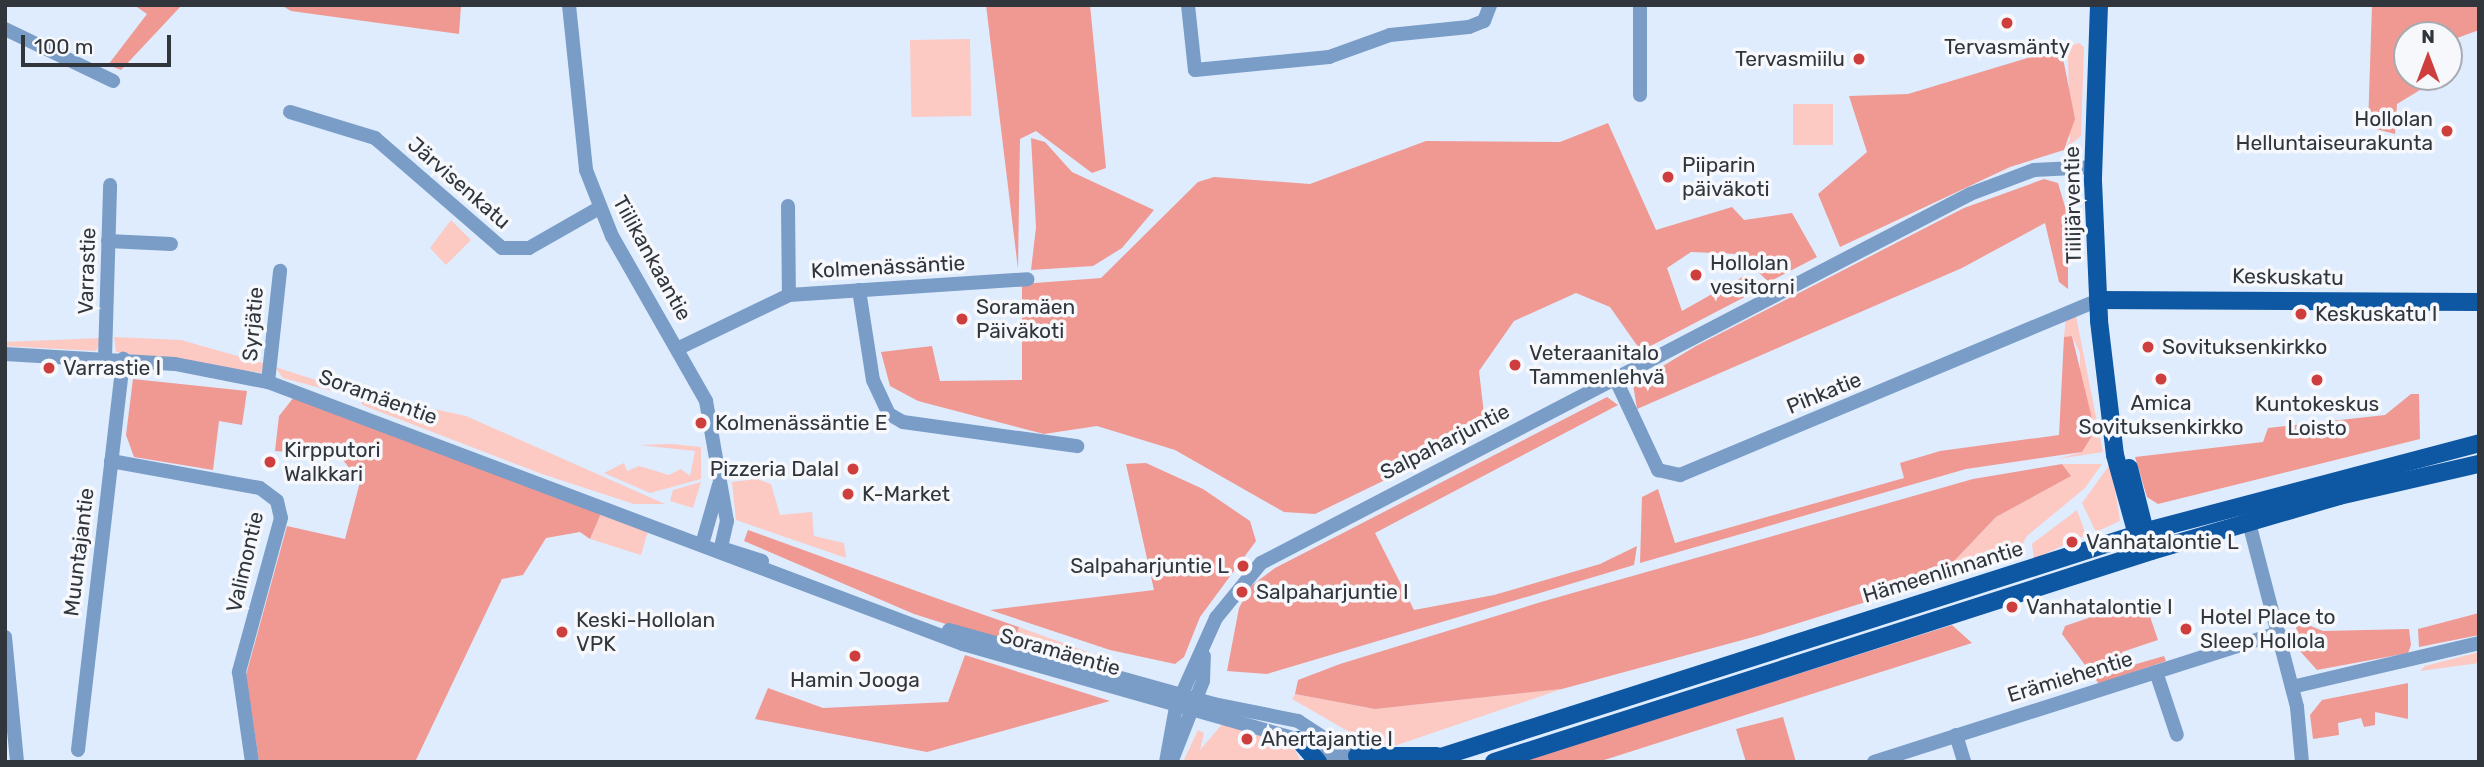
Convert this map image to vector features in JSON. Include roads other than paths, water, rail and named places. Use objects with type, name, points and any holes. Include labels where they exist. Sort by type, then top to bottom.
[{"type":"main road","name":"Tiilijärventie","points":[[2099,5],[2094,167],[2098,300],[2109,405],[2146,552]]},
{"type":"main road","name":"Keskuskatu","points":[[2098,300],[2479,302]]},
{"type":"main road","name":"Hämeenlinnantie","points":[[1425,762],[2140,534],[2244,503],[2479,443]]},
{"type":"main road","name":"Hämeenlinnantie","points":[[1494,762],[2146,552],[2479,464]]},
{"type":"main road","points":[[1299,740],[1318,762]]},
{"type":"main road","points":[[1359,759],[1403,760],[1447,754]]},
{"type":"street","name":"Tiilikankaantie","points":[[569,5],[576,119],[599,208],[679,348],[712,417],[727,521],[721,548]]},
{"type":"street","points":[[1188,5],[1195,70],[1329,57],[1390,35],[1469,27],[1484,21],[1490,5]]},
{"type":"street","points":[[1640,5],[1640,95]]},
{"type":"street","points":[[5,29],[113,81]]},
{"type":"street","name":"Järvisenkatu","points":[[290,112],[375,138],[502,248],[529,248],[599,208]]},
{"type":"street","name":"Salpaharjuntie","points":[[1191,701],[1205,648],[1232,591],[1261,563],[2005,178],[2094,167]]},
{"type":"street","name":"Varrastie","points":[[105,358],[110,185]]},
{"type":"street","points":[[788,206],[789,295]]},
{"type":"street","points":[[108,241],[171,244]]},
{"type":"street","name":"Syrjätie","points":[[268,382],[280,271]]},
{"type":"street","name":"Kolmenässäntie","points":[[679,348],[789,295],[1027,279]]},
{"type":"street","points":[[859,290],[873,380],[889,414],[902,422],[1077,446]]},
{"type":"street","name":"Pihkatie","points":[[1615,378],[1658,470],[1680,475],[2098,300]]},
{"type":"street","name":"Soramäentie","points":[[5,354],[123,359],[268,382],[703,541],[721,548],[735,559],[787,573],[1017,663],[1176,707],[1191,701],[1298,721],[1359,759]]},
{"type":"street","name":"Muuntajantie","points":[[78,750],[123,359]]},
{"type":"street","name":"Valimontie","points":[[111,461],[260,488],[277,501],[281,518],[239,672],[252,762]]},
{"type":"street","name":"Tiilikankaantie","points":[[703,541],[720,481]]},
{"type":"street","points":[[2244,503],[2292,687],[2302,762]]},
{"type":"street","name":"Soramäentie","points":[[920,624],[1191,701],[1299,740],[1340,762]]},
{"type":"street","name":"Erämiehentie","points":[[1874,762],[2279,634]]},
{"type":"street","points":[[5,637],[17,762]]},
{"type":"street","points":[[2292,687],[2479,643]]},
{"type":"street","points":[[2156,672],[2176,735]]},
{"type":"street","points":[[1168,762],[1191,701]]},
{"type":"street","points":[[1168,762],[1176,707]]},
{"type":"street","points":[[1956,735],[1964,762]]},
{"type":"place","name":"Tervasmänty","points":[[2007,23]]},
{"type":"place","name":"Tervasmiilu","points":[[1859,59]]},
{"type":"place","name":"Hollolan Helluntaiseurakunta","points":[[2447,131]]},
{"type":"place","name":"Piiparin päiväkoti","points":[[1668,177]]},
{"type":"place","name":"Hollolan vesitorni","points":[[1696,275]]},
{"type":"place","name":"Keskuskatu I","points":[[2301,314]]},
{"type":"place","name":"Soramäen Päiväkoti","points":[[962,319]]},
{"type":"place","name":"Sovituksenkirkko","points":[[2148,347]]},
{"type":"place","name":"Veteraanitalo Tammenlehvä","points":[[1515,365]]},
{"type":"place","name":"Varrastie I","points":[[49,368]]},
{"type":"place","name":"Amica Sovituksenkirkko","points":[[2161,379]]},
{"type":"place","name":"Kuntokeskus Loisto","points":[[2317,380]]},
{"type":"place","name":"Kolmenässäntie E","points":[[701,423]]},
{"type":"place","name":"Kirpputori Walkkari","points":[[270,462]]},
{"type":"place","name":"Pizzeria Dalal","points":[[853,469]]},
{"type":"place","name":"K-Market","points":[[848,494]]},
{"type":"place","name":"Vanhatalontie L","points":[[2072,542]]},
{"type":"place","name":"Salpaharjuntie L","points":[[1243,566]]},
{"type":"place","name":"Salpaharjuntie I","points":[[1242,592]]},
{"type":"place","name":"Vanhatalontie I","points":[[2012,607]]},
{"type":"place","name":"Hotel Place to Sleep Hollola","points":[[2186,629]]},
{"type":"place","name":"Keski-Hollolan VPK","points":[[562,632]]},
{"type":"place","name":"Hamin Jooga","points":[[855,656]]},
{"type":"place","name":"Ahertajantie I","points":[[1247,739]]}]
